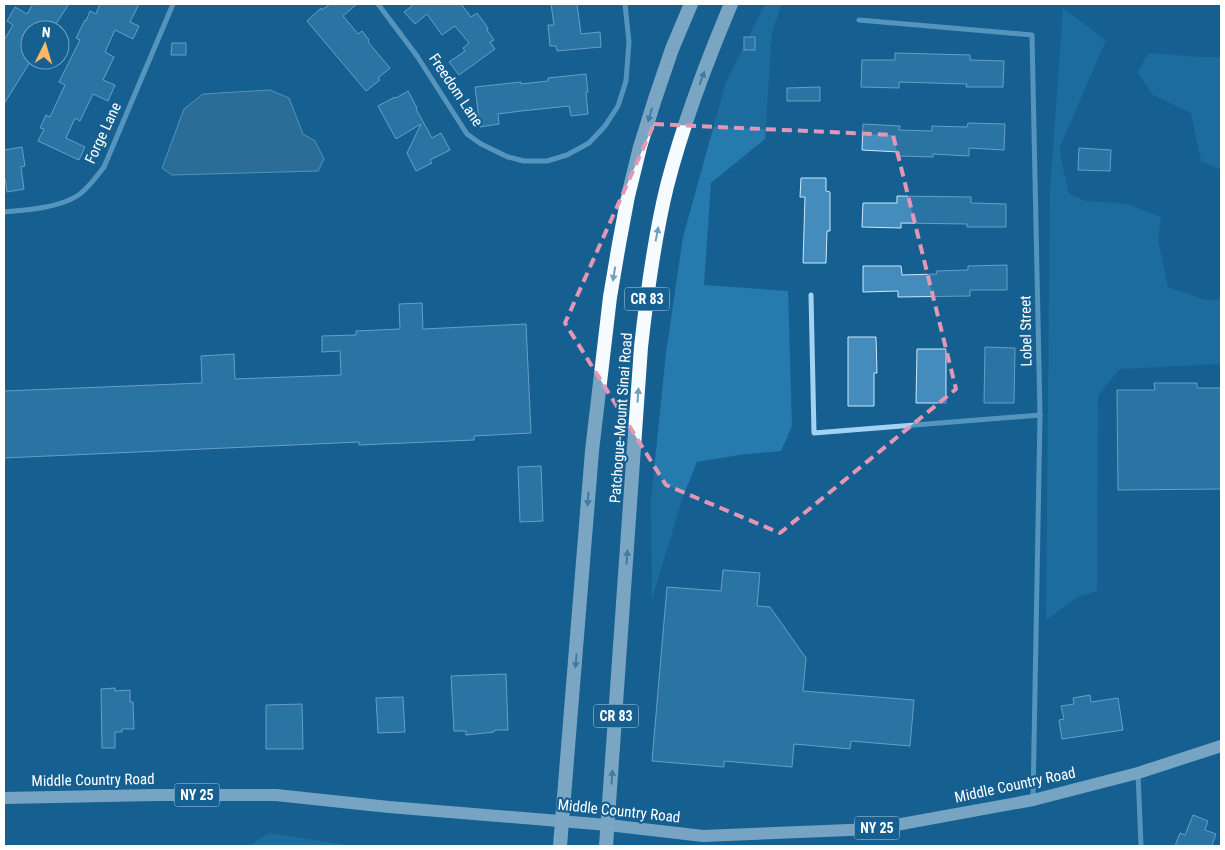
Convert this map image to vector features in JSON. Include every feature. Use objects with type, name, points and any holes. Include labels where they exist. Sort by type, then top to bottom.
[{"type":"highway","name":"Patchogue-Mount Sinai Road","points":[[560,846],[592,451],[610,297],[628,196],[640,148],[672,49],[690,4]]},
{"type":"highway","name":"Patchogue-Mount Sinai Road","points":[[606,846],[641,347],[648,291],[667,187],[681,137],[717,36],[731,4]]},
{"type":"main road","name":"Middle Country Road","points":[[4,798],[276,795],[389,807],[608,825],[702,836],[874,829],[1033,800],[1138,773],[1221,746]]},
{"type":"street","name":"Forge Lane","points":[[4,212],[57,205],[76,197],[93,182],[104,167],[173,4]]},
{"type":"street","name":"Freedom Lane","points":[[378,4],[417,56],[467,134],[481,144],[524,161],[548,161],[589,144],[605,126],[618,106],[626,81],[629,42],[626,4]]},
{"type":"street","name":"Lobel Street","points":[[859,20],[1032,35],[1040,415],[1033,800]]},
{"type":"street","points":[[811,295],[814,433],[1040,415]]},
{"type":"street","points":[[1138,773],[1142,846]]},
{"type":"highlighted area","points":[[654,124],[893,135],[956,389],[780,533],[666,485],[565,323]]},
{"type":"shaded area","points":[[765,4],[782,4],[772,31],[765,139],[711,183],[704,285],[788,291],[792,426],[781,451],[697,462],[682,499],[652,599],[651,499],[666,353],[683,237],[726,82]]},
{"type":"shaded area","points":[[1063,8],[1106,40],[1059,149],[1069,194],[1086,201],[1127,204],[1161,217],[1158,240],[1168,287],[1205,300],[1221,299],[1221,364],[1120,369],[1098,395],[1097,591],[1077,597],[1046,620],[1050,190]]},
{"type":"shaded area","points":[[1149,53],[1221,57],[1221,170],[1201,161],[1191,113],[1153,95],[1137,72]]},
{"type":"shaded area","points":[[270,90],[289,98],[303,134],[315,141],[324,159],[318,171],[172,175],[162,168],[184,109],[203,94]]},
{"type":"shaded area","points":[[269,833],[346,845],[370,846],[249,846]]},
{"type":"building","points":[[33,4],[69,4],[59,20],[20,20],[20,70],[25,70],[4,104],[4,40],[13,25],[7,21],[15,7],[27,14]]},
{"type":"building","points":[[100,4],[139,4],[130,22],[139,26],[133,39],[115,30],[105,52],[114,57],[103,80],[115,85],[108,101],[93,94],[80,121],[75,118],[66,138],[85,147],[79,160],[38,141],[44,129],[40,128],[46,115],[50,117],[65,85],[59,82],[65,70],[70,70],[70,60],[80,40],[76,38],[90,11],[96,14]]},
{"type":"building","points":[[330,4],[357,4],[343,16],[358,34],[362,31],[369,40],[368,42],[390,68],[378,78],[380,80],[366,91],[307,21],[321,8],[322,10]]},
{"type":"building","points":[[414,4],[461,4],[471,17],[477,13],[494,40],[490,42],[495,49],[459,75],[449,62],[465,51],[463,48],[469,43],[455,26],[442,35],[427,14],[415,24],[404,12]]},
{"type":"building","points":[[551,4],[577,4],[581,34],[600,32],[601,47],[557,51],[556,46],[550,46],[548,25],[554,25]]},
{"type":"building","points":[[744,37],[755,37],[755,50],[744,50]]},
{"type":"building","points":[[172,43],[186,43],[186,55],[171,55]]},
{"type":"building","points":[[895,53],[970,55],[970,60],[1004,61],[1003,87],[966,87],[967,84],[899,82],[899,88],[861,87],[862,60],[895,60]]},
{"type":"building","points":[[586,74],[588,114],[571,116],[569,106],[521,111],[498,114],[499,124],[480,127],[475,87],[548,81],[548,78]]},
{"type":"building","points":[[820,87],[820,101],[787,101],[787,88]]},
{"type":"building","points":[[408,91],[432,138],[441,133],[450,150],[430,160],[432,163],[416,171],[407,153],[421,124],[396,139],[378,106]]},
{"type":"building","points":[[968,123],[1005,124],[1004,150],[969,148],[969,156],[933,154],[933,157],[899,156],[899,152],[862,150],[863,124],[900,126],[899,130],[932,131],[932,126],[967,127]]},
{"type":"building","points":[[22,147],[25,166],[21,167],[24,189],[7,192],[4,178],[4,150]]},
{"type":"building","points":[[1079,148],[1111,150],[1110,171],[1078,170]]},
{"type":"building","points":[[801,178],[826,178],[826,191],[830,192],[830,231],[827,231],[826,263],[803,263],[805,197],[800,197]]},
{"type":"building","points":[[897,196],[971,197],[971,203],[1006,204],[1006,227],[967,227],[967,224],[901,223],[901,228],[862,227],[863,203],[897,203]]},
{"type":"building","points":[[1007,265],[1007,290],[970,290],[970,296],[898,297],[898,291],[863,292],[863,266],[901,266],[902,275],[937,274],[936,271],[968,270],[968,266]]},
{"type":"building","points":[[422,303],[423,329],[526,324],[531,433],[474,436],[474,440],[359,445],[359,442],[4,458],[4,391],[202,383],[201,356],[234,354],[235,379],[341,375],[340,351],[322,352],[322,336],[356,335],[356,331],[400,329],[399,304]]},
{"type":"building","points":[[848,337],[876,337],[877,373],[874,373],[874,406],[848,406]]},
{"type":"building","points":[[985,347],[1015,348],[1014,403],[984,403]]},
{"type":"building","points":[[917,349],[946,349],[946,403],[916,403]]},
{"type":"building","points":[[1154,383],[1197,383],[1197,388],[1221,388],[1221,489],[1118,490],[1117,390],[1155,390]]},
{"type":"building","points":[[541,466],[543,521],[520,522],[518,467]]},
{"type":"building","points":[[723,570],[760,573],[757,606],[770,607],[806,658],[803,691],[914,700],[910,746],[851,741],[850,749],[794,744],[792,767],[724,761],[724,767],[652,761],[667,587],[721,591]]},
{"type":"building","points":[[506,674],[508,730],[495,730],[494,732],[466,735],[466,731],[454,731],[451,676]]},
{"type":"building","points":[[115,688],[115,691],[130,690],[130,702],[133,702],[134,729],[122,729],[122,732],[115,732],[115,748],[102,748],[101,689]]},
{"type":"building","points":[[1090,695],[1091,702],[1118,698],[1123,730],[1062,739],[1059,720],[1064,719],[1061,706],[1074,704],[1073,698]]},
{"type":"building","points":[[403,697],[405,732],[378,733],[376,698]]},
{"type":"building","points":[[302,704],[303,749],[266,749],[266,705]]},
{"type":"building","points":[[1193,815],[1208,821],[1205,830],[1216,834],[1213,846],[1175,846],[1180,833],[1185,835]]}]
